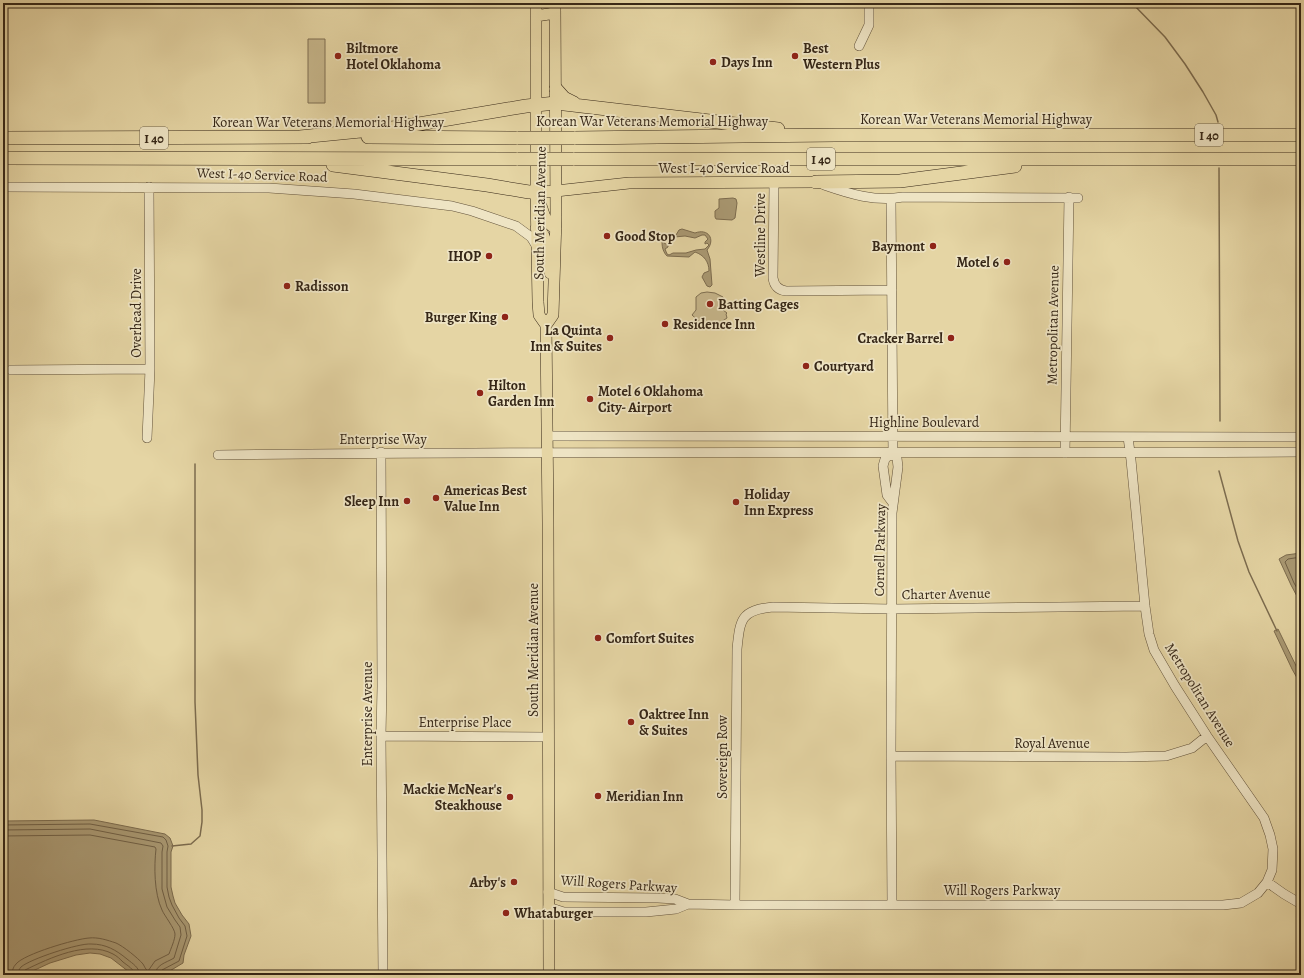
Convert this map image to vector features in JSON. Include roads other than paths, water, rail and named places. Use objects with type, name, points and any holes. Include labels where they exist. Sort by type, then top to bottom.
[{"type":"highway","points":[[556,89],[564,98],[576,104]]},
{"type":"highway","points":[[300,137],[401,127],[536,104],[556,103],[576,104],[673,117],[836,135]]},
{"type":"highway","name":"Korean War Veterans Memorial Highway","points":[[3,138],[574,138],[836,135],[1301,135]]},
{"type":"highway","name":"I 40","points":[[3,158],[1301,159]]},
{"type":"highway","points":[[289,158],[486,185],[536,194]]},
{"type":"highway","points":[[816,182],[900,181],[1068,159]]},
{"type":"main road","name":"South Meridian Avenue","points":[[536,3],[536,244],[539,315],[546,325],[548,453],[549,975]]},
{"type":"main road","name":"South Meridian Avenue","points":[[546,325],[553,315],[556,224],[555,8]]},
{"type":"main road","points":[[536,16],[555,8]]},
{"type":"main road","name":"West I-40 Service Road","points":[[536,194],[629,183],[816,182]]},
{"type":"main road","points":[[536,194],[545,218],[548,222],[556,224],[564,201],[574,189]]},
{"type":"main road","points":[[536,228],[542,231],[545,236],[549,269],[554,284]]},
{"type":"street","points":[[858,46],[869,25],[869,3]]},
{"type":"street","name":"West I-40 Service Road","points":[[816,182],[863,197],[891,199],[903,197],[1074,198]]},
{"type":"street","name":"Westline Drive","points":[[774,183],[772,278],[776,286],[781,290],[786,291],[892,290]]},
{"type":"street","name":"West I-40 Service Road","points":[[3,187],[277,188],[354,194],[461,208],[516,226],[530,236],[536,244]]},
{"type":"street","name":"Overhead Drive","points":[[147,438],[150,369],[149,187]]},
{"type":"street","name":"Metropolitan Avenue","points":[[1065,453],[1074,198]]},
{"type":"street","name":"Cornell Parkway","points":[[891,199],[892,454],[897,458],[898,467],[895,498],[893,503],[891,756],[892,904]]},
{"type":"street","name":"West I-40 Service Road","points":[[516,226],[536,228]]},
{"type":"street","points":[[11,370],[150,369]]},
{"type":"street","name":"Highline Boulevard","points":[[547,436],[1301,437]]},
{"type":"street","points":[[592,436],[593,453]]},
{"type":"street","name":"Metropolitan Avenue","points":[[1128,437],[1145,606],[1154,650],[1171,680],[1207,736],[1264,818],[1273,849],[1272,870],[1267,882]]},
{"type":"street","name":"Enterprise Way","points":[[218,454],[381,452],[548,453]]},
{"type":"street","name":"Enterprise Avenue","points":[[381,452],[383,975]]},
{"type":"street","points":[[548,453],[892,454],[1301,452]]},
{"type":"street","points":[[892,454],[885,459],[883,466],[887,495],[893,503]]},
{"type":"street","name":"Charter Avenue","points":[[749,612],[773,607],[892,609],[1145,606]]},
{"type":"street","name":"Sovereign Row","points":[[735,905],[737,648],[742,621],[749,612]]},
{"type":"street","name":"Enterprise Place","points":[[381,736],[548,737]]},
{"type":"street","name":"Royal Avenue","points":[[891,756],[1166,756],[1192,748],[1207,736]]},
{"type":"street","points":[[1267,882],[1301,904]]},
{"type":"street","name":"Will Rogers Parkway","points":[[548,892],[563,897],[636,897],[675,899],[688,904],[735,905],[1223,905],[1241,902],[1258,893],[1267,882]]},
{"type":"street","points":[[613,897],[613,911]]},
{"type":"street","points":[[636,897],[636,912]]},
{"type":"street","name":"Will Rogers Parkway","points":[[548,907],[564,912],[636,912],[676,910],[688,904]]},
{"type":"water","points":[[719,199],[736,199],[737,203],[735,218],[732,220],[716,219],[715,211],[719,208]]},
{"type":"water","points":[[682,229],[695,233],[704,232],[711,238],[710,246],[707,250],[710,259],[712,285],[710,287],[707,286],[702,277],[704,273],[709,271],[709,268],[707,262],[701,255],[695,252],[689,257],[667,256],[664,252],[662,244],[663,236],[676,235],[679,230]],"holes":[[[705,235],[708,239],[705,244],[707,243],[709,245],[705,249],[686,253],[667,254],[665,249],[668,245],[664,243],[664,238],[685,236],[695,238]]]},
{"type":"water","points":[[1301,553],[1301,614],[1299,600],[1279,559],[1286,555]]},
{"type":"water","points":[[1278,629],[1301,676],[1301,685],[1274,631]]},
{"type":"water","points":[[94,820],[165,834],[170,838],[173,846],[171,852],[171,887],[175,903],[189,924],[191,936],[184,955],[183,963],[168,972],[158,975],[133,975],[111,958],[100,954],[90,953],[76,955],[50,963],[24,975],[3,975],[3,821]]},
{"type":"waterway","points":[[1132,3],[1165,37],[1185,64],[1203,92],[1216,115],[1218,122]]},
{"type":"waterway","points":[[1219,168],[1220,421]]},
{"type":"waterway","points":[[172,846],[191,844],[200,836],[202,822],[198,775],[195,702],[195,464]]},
{"type":"waterway","points":[[1219,471],[1238,541],[1249,572],[1277,631]]},
{"type":"place","name":"Biltmore Hotel Oklahoma","points":[[338,56]]},
{"type":"place","name":"Best Western Plus","points":[[795,56]]},
{"type":"place","name":"Days Inn","points":[[713,62]]},
{"type":"place","name":"Good Stop","points":[[607,236]]},
{"type":"place","name":"Baymont","points":[[933,246]]},
{"type":"place","name":"IHOP","points":[[489,256]]},
{"type":"place","name":"Motel 6","points":[[1007,262]]},
{"type":"place","name":"Radisson","points":[[287,286]]},
{"type":"place","name":"Batting Cages","points":[[710,304]]},
{"type":"place","name":"Burger King","points":[[505,317]]},
{"type":"place","name":"Residence Inn","points":[[665,324]]},
{"type":"place","name":"La Quinta Inn & Suites","points":[[610,338]]},
{"type":"place","name":"Cracker Barrel","points":[[951,338]]},
{"type":"place","name":"Courtyard","points":[[806,366]]},
{"type":"place","name":"Hilton Garden Inn","points":[[480,393]]},
{"type":"place","name":"Motel 6 Oklahoma City- Airport","points":[[590,399]]},
{"type":"place","name":"Americas Best Value Inn","points":[[436,498]]},
{"type":"place","name":"Sleep Inn","points":[[407,501]]},
{"type":"place","name":"Holiday Inn Express","points":[[736,502]]},
{"type":"place","name":"Comfort Suites","points":[[598,638]]},
{"type":"place","name":"Oaktree Inn & Suites","points":[[631,722]]},
{"type":"place","name":"Meridian Inn","points":[[598,796]]},
{"type":"place","name":"Mackie McNear's Steakhouse","points":[[510,797]]},
{"type":"place","name":"Arby's","points":[[514,882]]},
{"type":"place","name":"Whataburger","points":[[506,913]]}]
